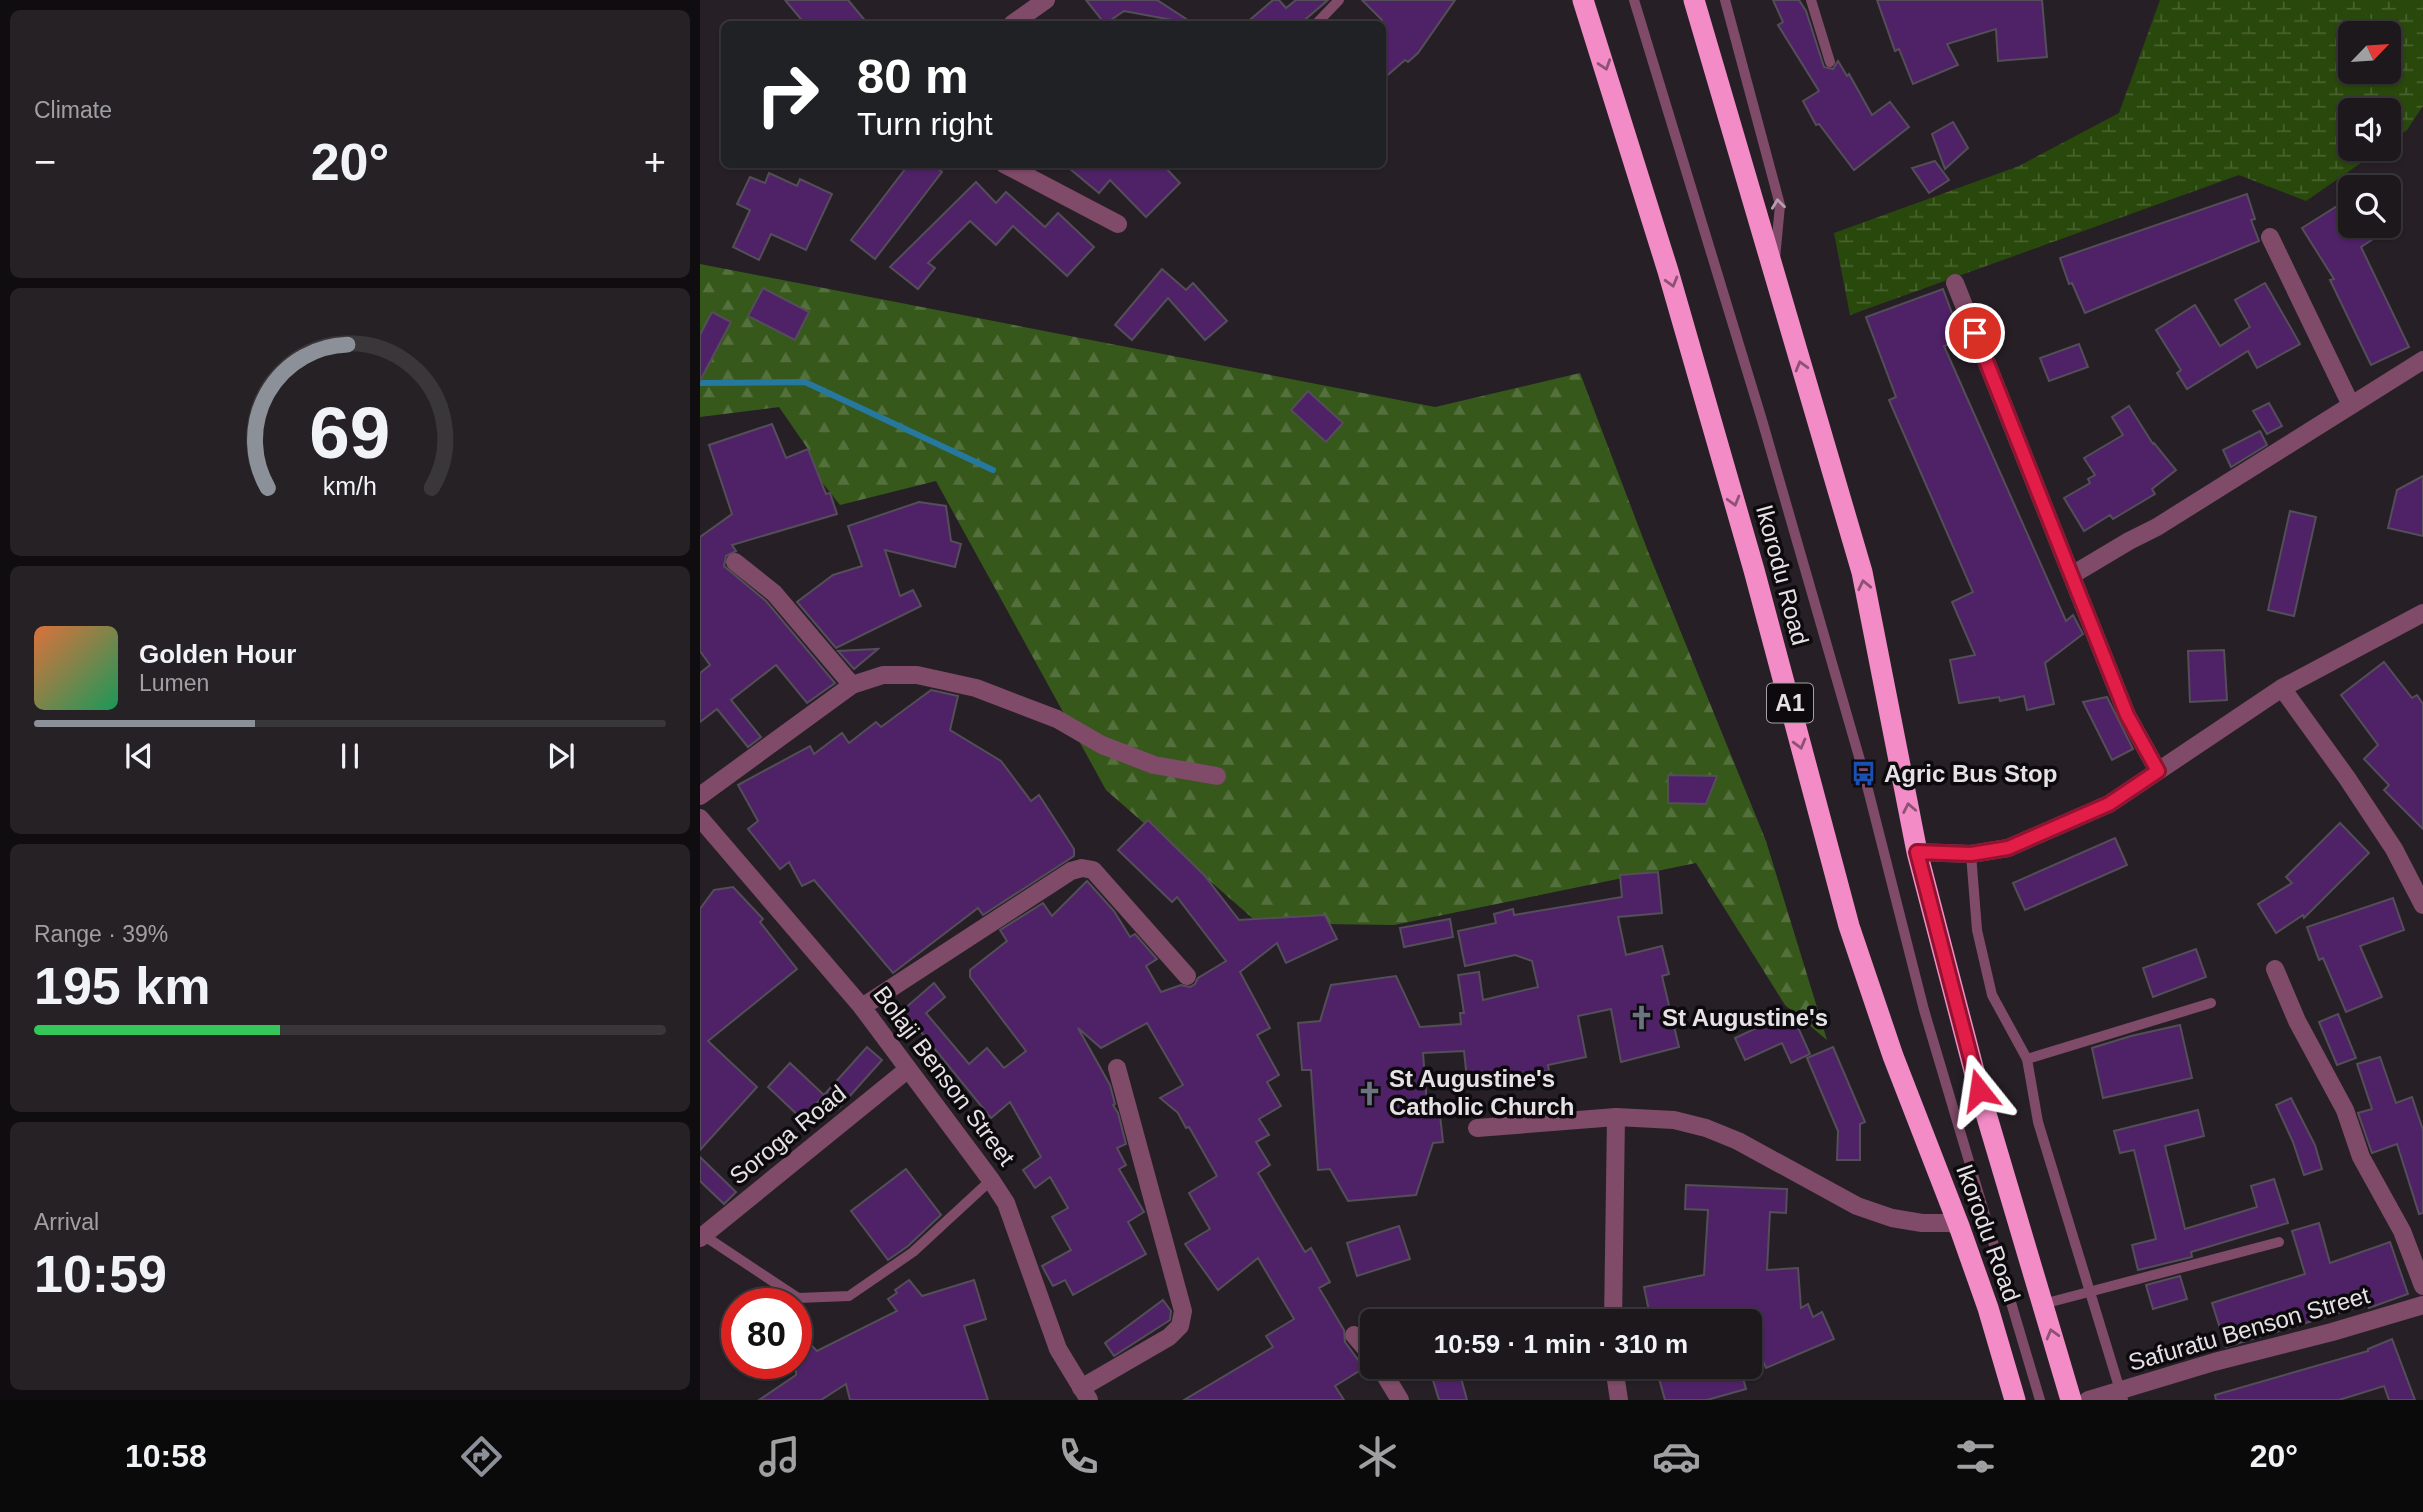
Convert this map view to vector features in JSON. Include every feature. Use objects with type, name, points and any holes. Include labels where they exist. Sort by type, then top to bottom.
[{"type":"highway","name":"Ikorodu Road","points":[[1583,0],[1668,271],[1754,570],[1849,926],[1892,1056],[1988,1308],[2015,1400]]},
{"type":"highway","name":"Ikorodu Road","points":[[1694,0],[1862,572],[1917,852],[1979,1090],[2071,1400]]},
{"type":"street","points":[[1016,21],[1046,0]]},
{"type":"street","points":[[1011,168],[1118,225]]},
{"type":"street","points":[[2270,237],[2351,405]]},
{"type":"street","points":[[1955,283],[2127,715],[2158,771]]},
{"type":"street","points":[[2072,575],[2157,527],[2423,360]]},
{"type":"street","points":[[735,562],[774,593],[852,685]]},
{"type":"street","points":[[1917,852],[1971,854],[2008,848],[2109,804],[2282,688],[2423,613]]},
{"type":"street","points":[[700,796],[852,685],[883,675],[917,675],[976,688],[1057,719],[1102,745],[1154,765],[1217,776]]},
{"type":"street","points":[[2282,688],[2394,849],[2423,905]]},
{"type":"street","name":"Bolaji Benson Street","points":[[700,818],[862,1007],[992,1180],[1006,1203],[1058,1349],[1085,1394]]},
{"type":"street","points":[[862,1007],[1070,871],[1082,868],[1093,870],[1187,976]]},
{"type":"street","points":[[2275,970],[2297,1021],[2345,1110],[2361,1157],[2402,1231],[2423,1286]]},
{"type":"street","points":[[1085,1394],[1169,1337],[1180,1326],[1183,1311],[1117,1068]]},
{"type":"street","name":"Soroga Road","points":[[701,1235],[907,1070]]},
{"type":"street","points":[[1478,1128],[1616,1117],[1674,1120],[1706,1128],[1738,1141],[1857,1206],[1892,1219],[1959,1226]]},
{"type":"street","points":[[1613,1309],[1616,1117]]},
{"type":"street","name":"Safuratu Benson Street","points":[[2088,1400],[2121,1395],[2214,1362],[2332,1332],[2423,1305]]},
{"type":"street","points":[[1354,1335],[1360,1342]]},
{"type":"street","points":[[1387,1379],[1400,1400]]},
{"type":"street","points":[[1616,1379],[1619,1400]]},
{"type":"lane","points":[[1319,21],[1339,0]]},
{"type":"lane","points":[[1634,0],[1762,420],[1864,774],[1924,1010],[2040,1400]]},
{"type":"lane","points":[[1725,0],[1780,205],[1773,272]]},
{"type":"lane","points":[[1811,0],[1830,62]]},
{"type":"lane","points":[[1971,854],[1977,930],[1992,995],[2026,1059],[2038,1122],[2121,1395]]},
{"type":"lane","points":[[2026,1059],[2211,1003]]},
{"type":"lane","points":[[701,1235],[799,1298],[849,1296],[913,1252],[992,1180]]},
{"type":"lane","points":[[2043,1304],[2279,1242]]},
{"type":"green space","points":[[2160,0],[2423,0],[2423,106],[2401,134],[2401,98],[2338,98],[2338,161],[2364,161],[2344,175],[2338,175],[2338,179],[2306,201],[2239,175],[1850,315],[1834,233],[2019,166],[2119,113]]},
{"type":"green space","points":[[700,264],[1435,407],[1580,373],[1649,554],[1766,841],[1827,1040],[1785,1005],[1696,863],[1394,925],[1258,923],[1106,790],[936,481],[840,505],[821,481],[808,449],[779,407],[700,417]]},
{"type":"building","points":[[785,0],[848,0],[866,21],[802,21]]},
{"type":"building","points":[[1086,0],[1157,0],[1189,21],[1124,11],[1109,21],[1103,21]]},
{"type":"building","points":[[1273,0],[1279,0],[1286,8],[1296,0],[1328,0],[1304,21],[1248,21]]},
{"type":"building","points":[[1362,0],[1455,0],[1418,53],[1386,77],[1386,21]]},
{"type":"building","points":[[1773,0],[1799,0],[1806,11],[1824,67],[1833,69],[1838,61],[1847,76],[1849,74],[1872,115],[1890,102],[1909,127],[1854,170],[1819,124],[1816,125],[1803,101],[1819,91],[1778,25],[1783,22]]},
{"type":"building","points":[[1877,0],[2042,0],[2047,57],[1998,61],[1996,29],[1947,44],[1958,65],[1913,84],[1899,49],[1895,51]]},
{"type":"building","points":[[1953,122],[1968,148],[1945,169],[1932,134]]},
{"type":"building","points":[[1935,161],[1949,180],[1929,193],[1912,168]]},
{"type":"building","points":[[906,168],[937,168],[942,172],[875,259],[851,240]]},
{"type":"building","points":[[1069,168],[1166,168],[1180,183],[1146,217],[1110,180],[1099,193]]},
{"type":"building","points":[[769,173],[797,186],[800,179],[832,194],[806,250],[771,234],[759,260],[733,247],[750,210],[737,204],[750,177],[765,183]]},
{"type":"building","points":[[976,182],[996,203],[1006,192],[1045,227],[1058,213],[1094,247],[1067,276],[1013,226],[996,245],[970,221],[928,263],[935,268],[918,289],[890,267]]},
{"type":"building","points":[[2247,194],[2255,219],[2251,220],[2259,241],[2085,313],[2072,283],[2069,284],[2060,258]]},
{"type":"building","points":[[2338,206],[2338,238],[2375,238],[2361,247],[2409,347],[2371,365],[2330,280],[2334,279],[2302,228]]},
{"type":"building","points":[[1162,269],[1186,290],[1193,283],[1227,321],[1205,340],[1168,298],[1132,340],[1115,325]]},
{"type":"building","points":[[2265,283],[2300,344],[2257,368],[2248,351],[2187,389],[2177,373],[2181,370],[2156,330],[2195,305],[2220,346],[2250,327],[2235,300]]},
{"type":"building","points":[[763,288],[809,312],[795,340],[748,316]]},
{"type":"building","points":[[1943,289],[1962,340],[1944,346],[2066,621],[2073,615],[2083,634],[2045,663],[2054,704],[2027,710],[2024,696],[2000,701],[1999,697],[1959,703],[1950,660],[1975,655],[1952,602],[1973,592],[1889,400],[1896,397],[1866,317]]},
{"type":"building","points":[[712,312],[731,322],[700,381],[700,335]]},
{"type":"building","points":[[2079,344],[2088,367],[2049,381],[2040,358]]},
{"type":"building","points":[[1308,391],[1343,423],[1326,442],[1291,410]]},
{"type":"building","points":[[2269,403],[2282,426],[2267,434],[2253,411]]},
{"type":"building","points":[[2129,406],[2153,444],[2176,470],[2152,489],[2155,494],[2113,519],[2110,515],[2084,531],[2064,498],[2090,483],[2088,479],[2095,475],[2084,458],[2123,435],[2112,417]]},
{"type":"building","points":[[772,424],[786,458],[808,449],[826,494],[830,493],[837,514],[732,545],[736,551],[726,556],[724,566],[766,601],[835,683],[807,703],[776,665],[731,700],[761,737],[748,747],[717,709],[700,722],[700,673],[710,665],[700,651],[700,537],[732,514],[709,445]]},
{"type":"building","points":[[2260,431],[2267,445],[2231,467],[2223,450]]},
{"type":"building","points":[[2423,476],[2423,536],[2388,528],[2397,490]]},
{"type":"building","points":[[919,502],[946,506],[951,541],[961,544],[955,567],[885,550],[900,596],[913,590],[921,606],[836,648],[797,602],[833,575],[862,566],[848,526]]},
{"type":"building","points":[[2290,511],[2316,517],[2294,616],[2268,610]]},
{"type":"building","points":[[878,649],[854,669],[838,651]]},
{"type":"building","points":[[2224,650],[2227,700],[2190,702],[2188,651]]},
{"type":"building","points":[[2384,662],[2412,698],[2417,695],[2423,704],[2423,829],[2384,790],[2389,785],[2364,759],[2378,745],[2341,695]]},
{"type":"building","points":[[931,690],[958,696],[950,730],[1001,761],[1031,801],[1039,795],[1074,849],[1074,856],[983,915],[978,908],[893,973],[814,880],[802,886],[789,862],[780,869],[748,829],[758,821],[738,785],[810,746],[814,754],[842,733],[849,743],[876,722],[881,727]]},
{"type":"building","points":[[2107,697],[2133,749],[2112,760],[2083,702]]},
{"type":"building","points":[[1668,775],[1717,776],[1706,804],[1668,803]]},
{"type":"building","points":[[1148,820],[1204,875],[1239,920],[1325,915],[1337,939],[1286,963],[1277,943],[1240,972],[1270,1028],[1257,1035],[1279,1075],[1267,1082],[1281,1106],[1259,1119],[1269,1135],[1256,1142],[1270,1165],[1258,1173],[1305,1252],[1311,1248],[1330,1282],[1319,1288],[1344,1330],[1345,1342],[1360,1363],[1360,1370],[1335,1386],[1344,1400],[1184,1400],[1273,1347],[1266,1336],[1294,1319],[1258,1258],[1218,1290],[1185,1244],[1210,1229],[1189,1193],[1217,1176],[1189,1127],[1186,1128],[1178,1113],[1160,1098],[1183,1085],[1147,1023],[1101,1048],[1078,1028],[1110,1085],[1115,1104],[1113,1105],[1118,1113],[1126,1144],[1117,1148],[1126,1165],[1119,1169],[1144,1212],[1128,1222],[1146,1254],[1073,1295],[1065,1280],[1053,1286],[1042,1266],[1071,1250],[1052,1217],[1068,1208],[1050,1177],[1035,1188],[1023,1170],[1041,1157],[1010,1102],[991,1118],[903,1010],[934,983],[945,997],[926,1013],[969,1064],[987,1048],[1004,1068],[1026,1051],[970,977],[970,970],[1007,941],[1000,930],[1043,903],[1052,916],[1087,881],[1114,911],[1130,937],[1135,934],[1157,959],[1146,966],[1161,992],[1181,985],[1190,987],[1198,978],[1226,961],[1177,897],[1172,902],[1118,850]]},
{"type":"building","points":[[2340,823],[2369,853],[2304,918],[2303,915],[2276,933],[2258,904],[2292,883],[2286,877]]},
{"type":"building","points":[[2115,838],[2127,865],[2025,910],[2013,883]]},
{"type":"building","points":[[1658,872],[1662,913],[1618,917],[1626,955],[1662,946],[1669,974],[1662,976],[1679,1047],[1621,1062],[1611,1009],[1578,1016],[1586,1057],[1548,1065],[1549,1071],[1467,1079],[1464,1051],[1423,1053],[1428,1116],[1440,1115],[1443,1142],[1433,1143],[1416,1195],[1348,1201],[1330,1169],[1318,1170],[1311,1070],[1302,1070],[1298,1023],[1320,1021],[1331,985],[1396,976],[1420,1027],[1461,1024],[1460,1013],[1464,1013],[1458,975],[1479,972],[1483,1000],[1538,987],[1532,961],[1515,955],[1465,966],[1458,931],[1496,923],[1494,914],[1513,909],[1514,915],[1622,897],[1620,875]]},
{"type":"building","points":[[733,887],[763,919],[760,922],[797,969],[708,1041],[757,1087],[700,1150],[700,909],[714,890]]},
{"type":"building","points":[[2393,898],[2404,930],[2360,946],[2382,997],[2346,1012],[2323,958],[2319,960],[2307,927]]},
{"type":"building","points":[[1450,919],[1453,937],[1404,947],[1400,928]]},
{"type":"building","points":[[2196,949],[2206,977],[2153,997],[2143,968]]},
{"type":"building","points":[[1791,1012],[1810,1054],[1791,1063],[1782,1043],[1745,1060],[1735,1038]]},
{"type":"building","points":[[2338,1014],[2356,1058],[2337,1065],[2319,1022]]},
{"type":"building","points":[[2180,1025],[2192,1078],[2103,1098],[2092,1048]]},
{"type":"building","points":[[867,1047],[882,1060],[839,1108],[824,1095]]},
{"type":"building","points":[[1833,1047],[1865,1122],[1860,1124],[1860,1160],[1837,1160],[1838,1131],[1807,1058]]},
{"type":"building","points":[[2380,1057],[2396,1103],[2412,1097],[2423,1130],[2423,1213],[2419,1214],[2397,1144],[2372,1153],[2358,1113],[2372,1109],[2357,1064]]},
{"type":"building","points":[[790,1063],[824,1095],[802,1119],[768,1087]]},
{"type":"building","points":[[2291,1098],[2315,1145],[2322,1169],[2304,1175],[2276,1105]]},
{"type":"building","points":[[2198,1110],[2204,1136],[2165,1146],[2185,1229],[2257,1207],[2251,1186],[2274,1179],[2288,1223],[2191,1252],[2192,1257],[2138,1270],[2132,1245],[2156,1239],[2134,1150],[2120,1153],[2114,1131]]},
{"type":"building","points":[[700,1157],[736,1192],[724,1204],[700,1181]]},
{"type":"building","points":[[906,1169],[941,1215],[908,1246],[888,1260],[851,1211]]},
{"type":"building","points":[[1686,1185],[1787,1189],[1786,1213],[1770,1212],[1767,1270],[1798,1268],[1801,1308],[1808,1304],[1813,1317],[1822,1312],[1834,1339],[1766,1368],[1762,1358],[1762,1309],[1649,1309],[1644,1287],[1704,1275],[1708,1210],[1685,1209]]},
{"type":"building","points":[[2319,1223],[2330,1263],[2390,1242],[2408,1294],[2369,1308],[2368,1304],[2226,1347],[2212,1303],[2305,1274],[2292,1231]]},
{"type":"building","points":[[1399,1226],[1410,1259],[1357,1276],[1347,1243]]},
{"type":"building","points":[[2180,1276],[2187,1299],[2153,1309],[2146,1285]]},
{"type":"building","points":[[909,1280],[922,1296],[974,1280],[986,1319],[964,1326],[988,1400],[850,1400],[846,1384],[821,1400],[759,1400],[790,1379],[812,1379],[812,1346],[817,1351],[897,1311],[888,1299],[897,1293],[895,1290]]},
{"type":"building","points":[[1163,1300],[1171,1311],[1170,1320],[1114,1356],[1105,1343]]},
{"type":"building","points":[[2392,1339],[2415,1400],[2389,1400],[2384,1386],[2339,1400],[2216,1400],[2215,1395],[2368,1351]]},
{"type":"building","points":[[1433,1379],[1461,1379],[1467,1400],[1439,1400]]},
{"type":"building","points":[[1659,1379],[1743,1379],[1746,1389],[1707,1400],[1665,1400]]},
{"type":"waterway","points":[[700,383],[805,382],[993,470]]},
{"type":"place","name":"Agric Bus Stop","points":[[1864,774]]},
{"type":"place","name":"St Augustine's","points":[[1642,1018]]},
{"type":"place","name":"St Augustine's Catholic Church","points":[[1369,1093]]},
{"type":"route","points":[[1975,333],[2127,715],[2158,771],[2109,804],[2008,848],[1971,854],[1917,852],[1979,1090]]}]
